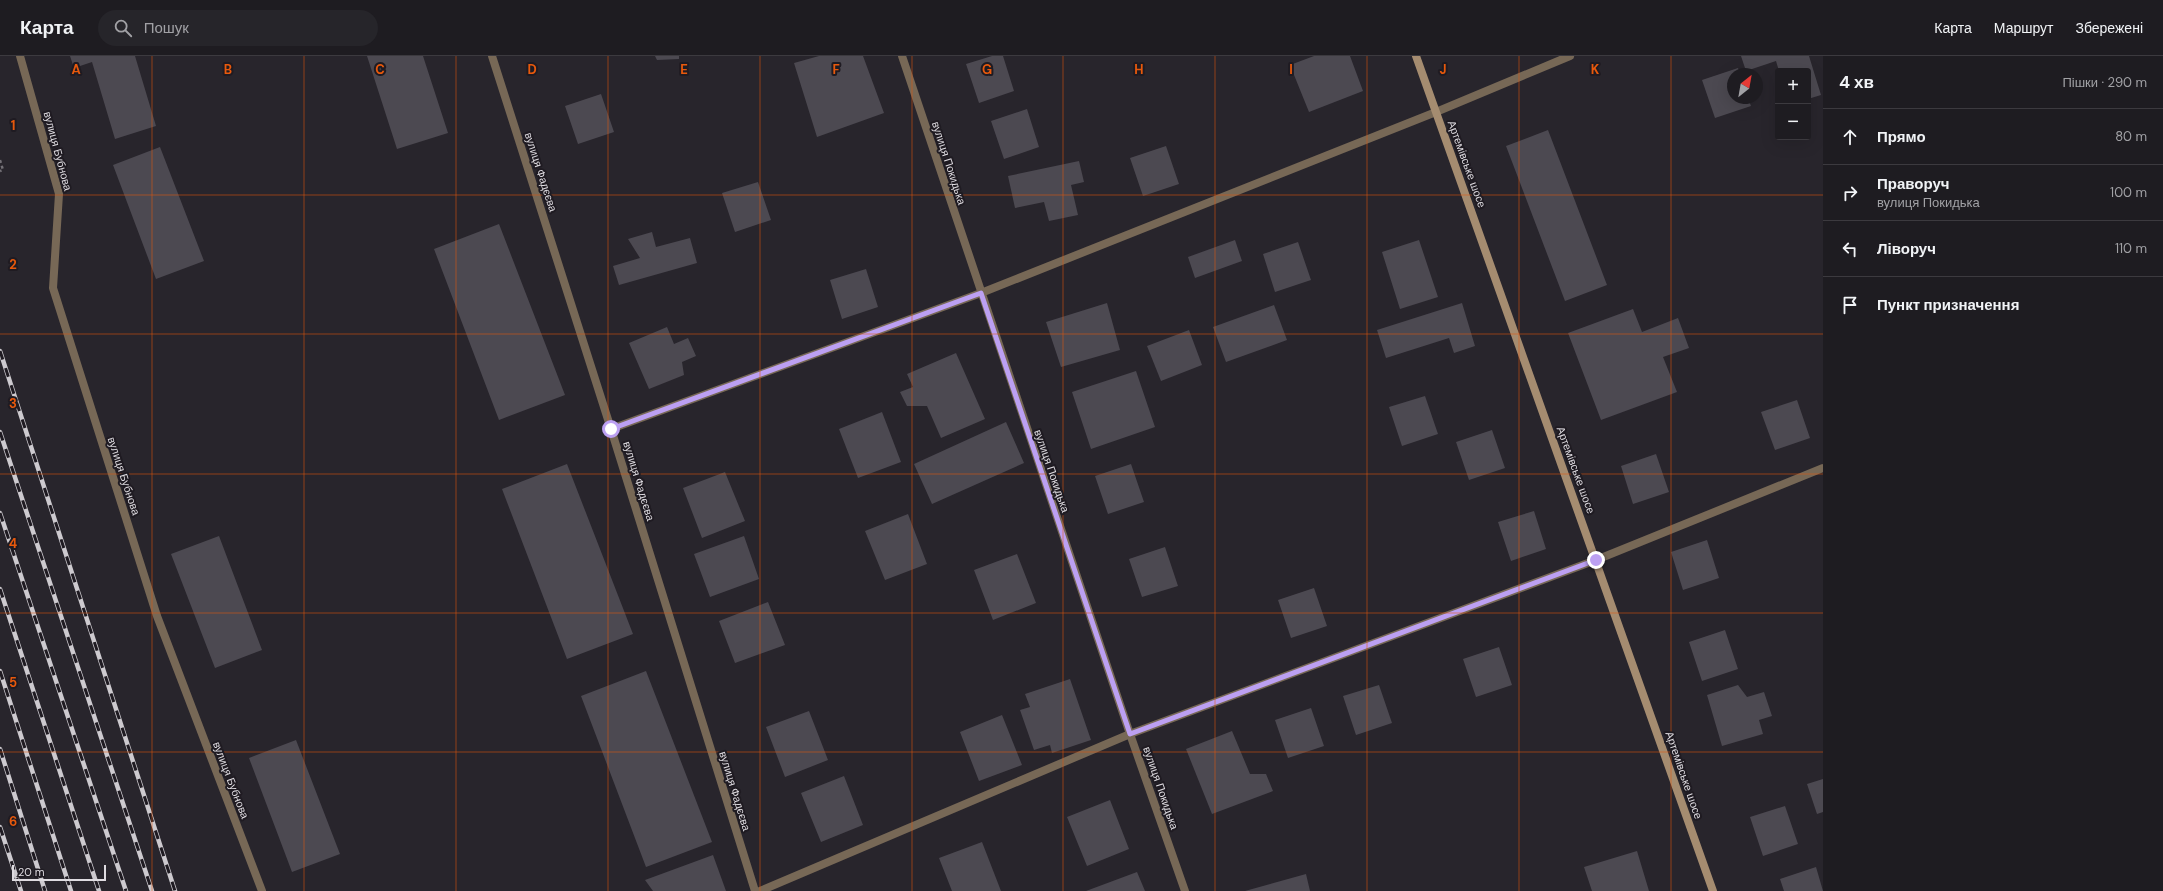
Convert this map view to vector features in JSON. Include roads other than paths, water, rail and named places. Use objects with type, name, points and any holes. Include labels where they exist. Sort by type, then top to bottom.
[{"type":"main road","name":"Артемівське шосе","points":[[1416,56],[1713,891]]},
{"type":"street","name":"вулиця Бубнова","points":[[20,56],[59,194],[53,288],[157,616],[262,891]]},
{"type":"street","name":"вулиця Фадєєва","points":[[492,56],[611,429],[755,891]]},
{"type":"street","name":"вулиця Покидька","points":[[902,56],[1130,734],[1185,891]]},
{"type":"street","points":[[611,429],[981,293],[1436,112],[1570,56]]},
{"type":"street","points":[[760,891],[1130,734],[1596,560],[1823,468]]},
{"type":"railway","points":[[0,351],[175,891]]},
{"type":"railway","points":[[0,432],[152,891]]},
{"type":"railway","points":[[0,513],[126,891]]},
{"type":"railway","points":[[0,589],[99,891]]},
{"type":"railway","points":[[0,671],[71,891]]},
{"type":"railway","points":[[0,749],[45,891]]},
{"type":"railway","points":[[0,827],[21,891]]}]
